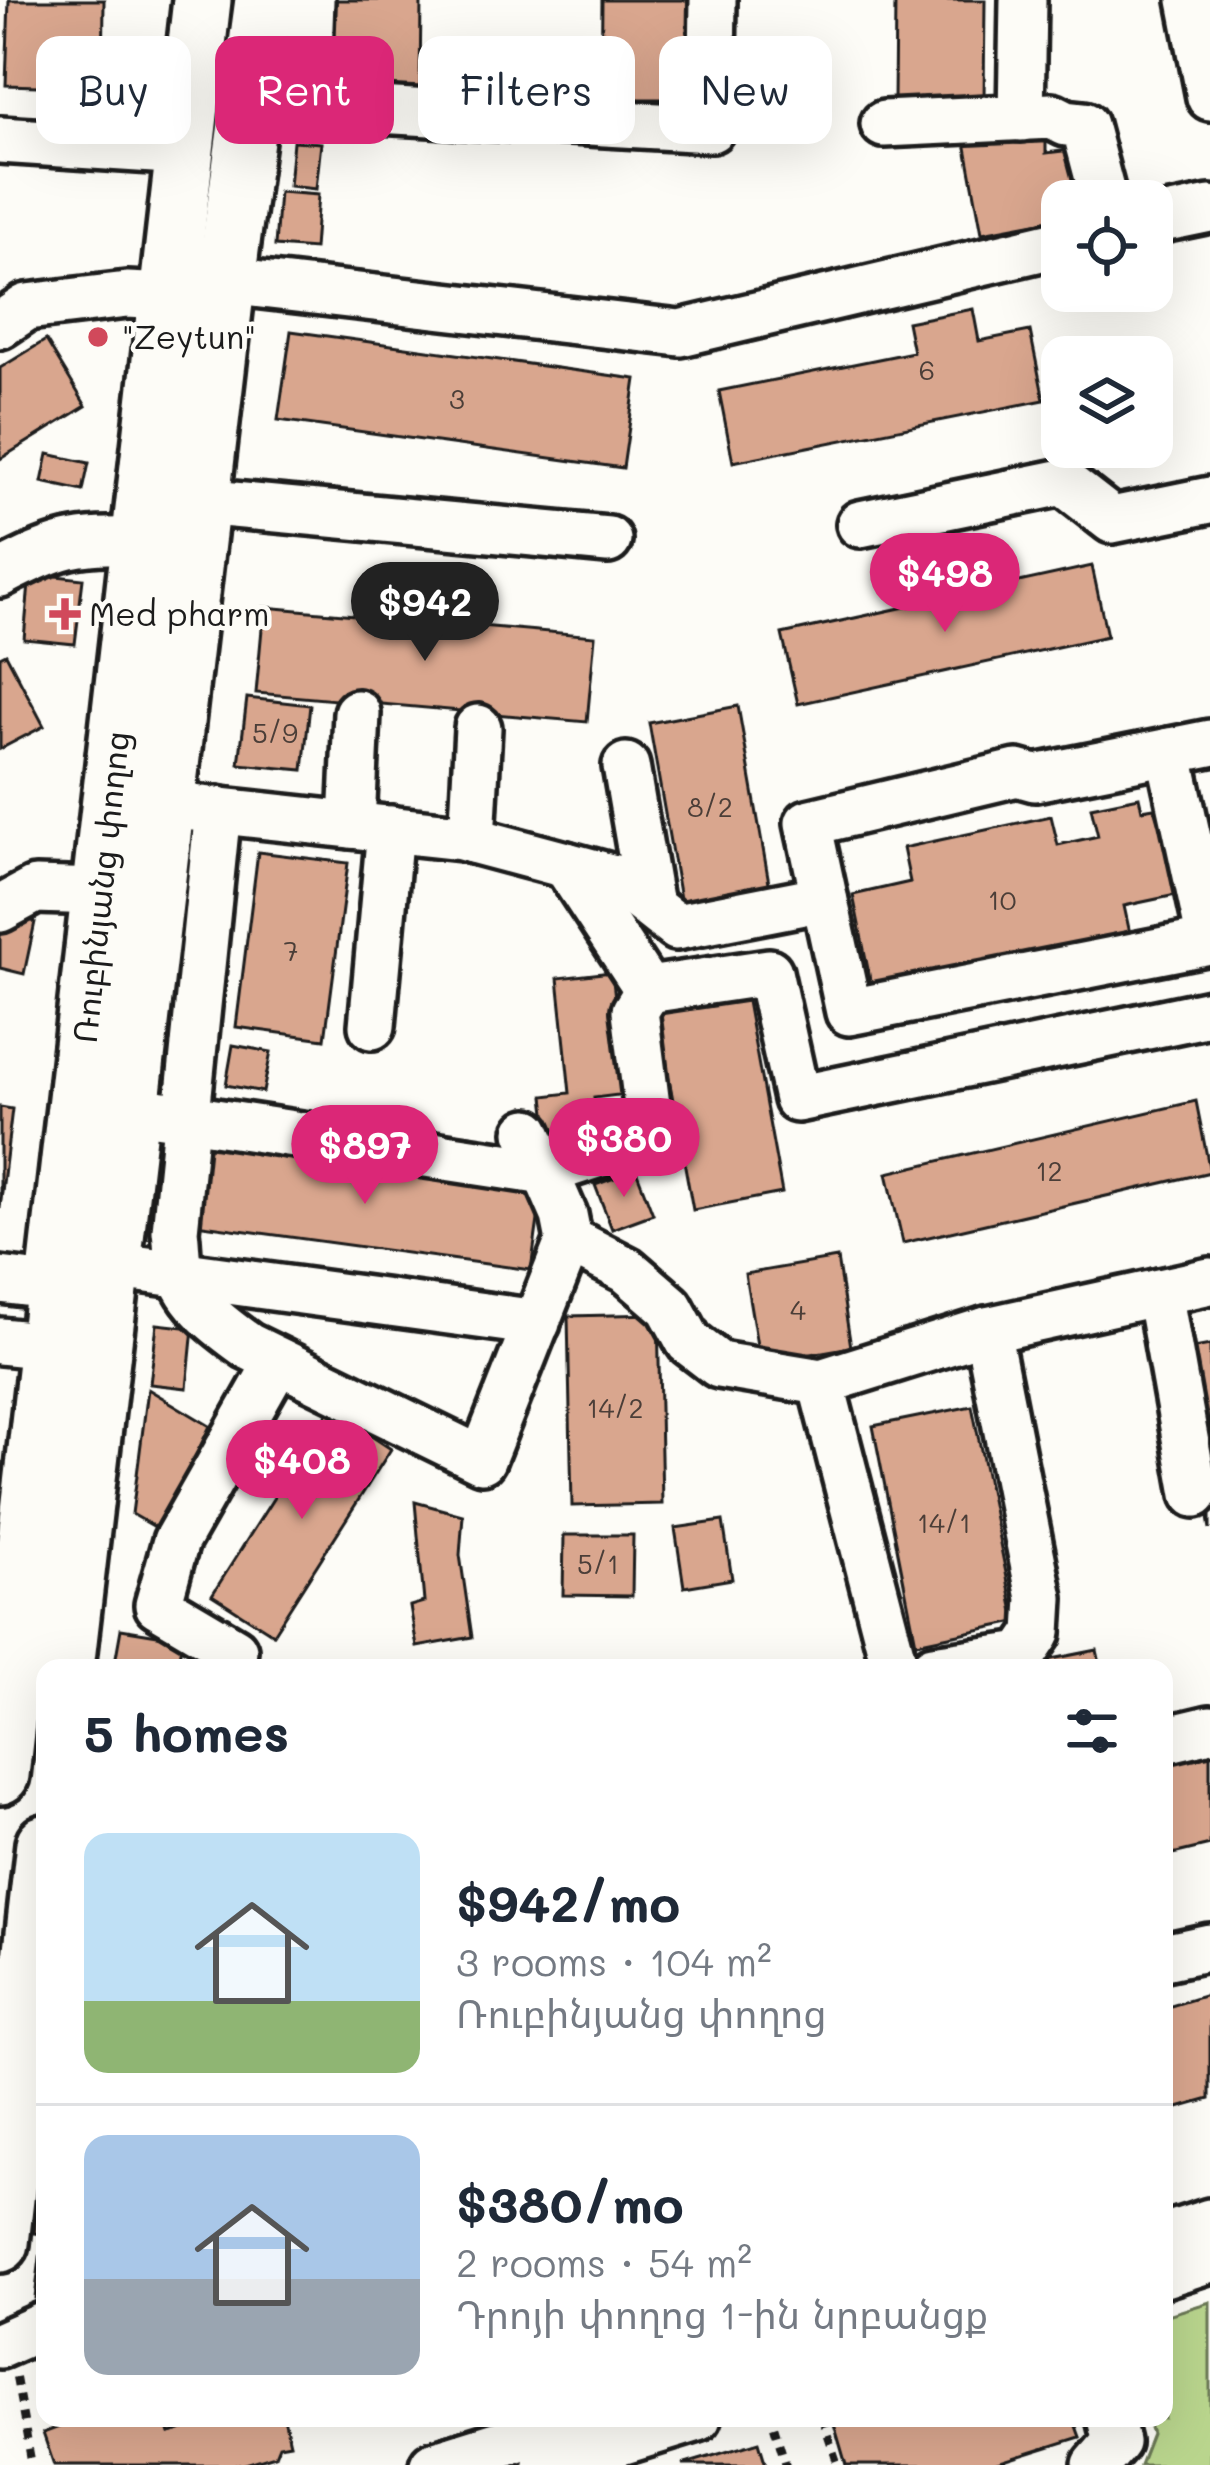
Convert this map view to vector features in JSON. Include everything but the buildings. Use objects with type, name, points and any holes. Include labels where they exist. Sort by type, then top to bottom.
[{"type":"main road","name":"Ռուբինյանց փողոց","points":[[0,1769],[24,1344],[56,1286],[202,0]]},
{"type":"main road","name":"Ռուբինյանց փողոց","points":[[66,1659],[129,1109],[191,807],[201,502],[264,0]]},
{"type":"main road","points":[[0,2243],[36,1924]]},
{"type":"street","points":[[311,0],[307,106],[711,129],[713,0]]},
{"type":"street","points":[[1022,118],[1023,0]]},
{"type":"street","points":[[1190,0],[1210,97]]},
{"type":"street","points":[[884,124],[1052,116],[1084,125],[1098,180]]},
{"type":"street","points":[[0,140],[185,152]]},
{"type":"street","points":[[1173,217],[1210,209]]},
{"type":"street","points":[[227,280],[680,333],[1041,248]]},
{"type":"street","points":[[0,325],[27,307],[127,296],[168,298]]},
{"type":"street","points":[[860,524],[1063,482],[1112,520],[1210,500]]},
{"type":"street","points":[[201,502],[608,540]]},
{"type":"street","points":[[0,574],[54,546],[140,541]]},
{"type":"street","points":[[357,712],[371,827],[372,1025]]},
{"type":"street","points":[[472,840],[478,728]]},
{"type":"street","points":[[1190,747],[1210,941],[849,1012],[808,823],[1017,773],[1035,778],[1190,747]]},
{"type":"street","points":[[626,766],[650,906]]},
{"type":"street","points":[[537,1152],[569,1240],[482,1460],[222,1328],[180,1275],[175,1231],[185,1118],[191,807],[472,840],[614,878],[676,927],[824,898]]},
{"type":"street","points":[[566,865],[648,990]]},
{"type":"street","points":[[0,909],[35,890],[100,892]]},
{"type":"street","points":[[129,1109],[537,1152],[651,1137],[635,1011],[648,990],[769,972],[797,1099],[1210,1013]]},
{"type":"street","points":[[569,1240],[627,1270],[670,1307],[689,1342],[719,1365],[821,1382],[987,1330],[1210,1281]]},
{"type":"street","points":[[111,1265],[538,1323]]},
{"type":"street","points":[[0,1280],[56,1286]]},
{"type":"street","points":[[1159,1292],[1195,1494]]},
{"type":"street","points":[[987,1330],[1040,1598],[1039,1633],[1023,1655],[995,1659]]},
{"type":"street","points":[[237,1659],[158,1606],[176,1540],[278,1360]]},
{"type":"street","points":[[821,1382],[894,1659]]},
{"type":"street","points":[[1173,1738],[1210,1729]]},
{"type":"street","points":[[1173,1956],[1210,1947]]},
{"type":"street","points":[[1173,2234],[1210,2222]]},
{"type":"street","points":[[1173,2271],[1210,2259]]},
{"type":"street","points":[[433,2465],[554,2427]]},
{"type":"street","points":[[546,2465],[659,2427]]},
{"type":"street","points":[[1096,2465],[1116,2442],[1112,2427]]},
{"type":"path","points":[[23,2335],[15,2374],[32,2465]]},
{"type":"path","points":[[774,2427],[786,2465]]},
{"type":"path","points":[[825,2427],[838,2465]]},
{"type":"green space","points":[[1210,2302],[1210,2465],[1140,2465],[1152,2434],[1150,2427],[1173,2427],[1173,2313]]},
{"type":"place","name":"\"Zeytun\"","points":[[98,337]]},
{"type":"place","name":"Med pharm","points":[[65,614]]}]
